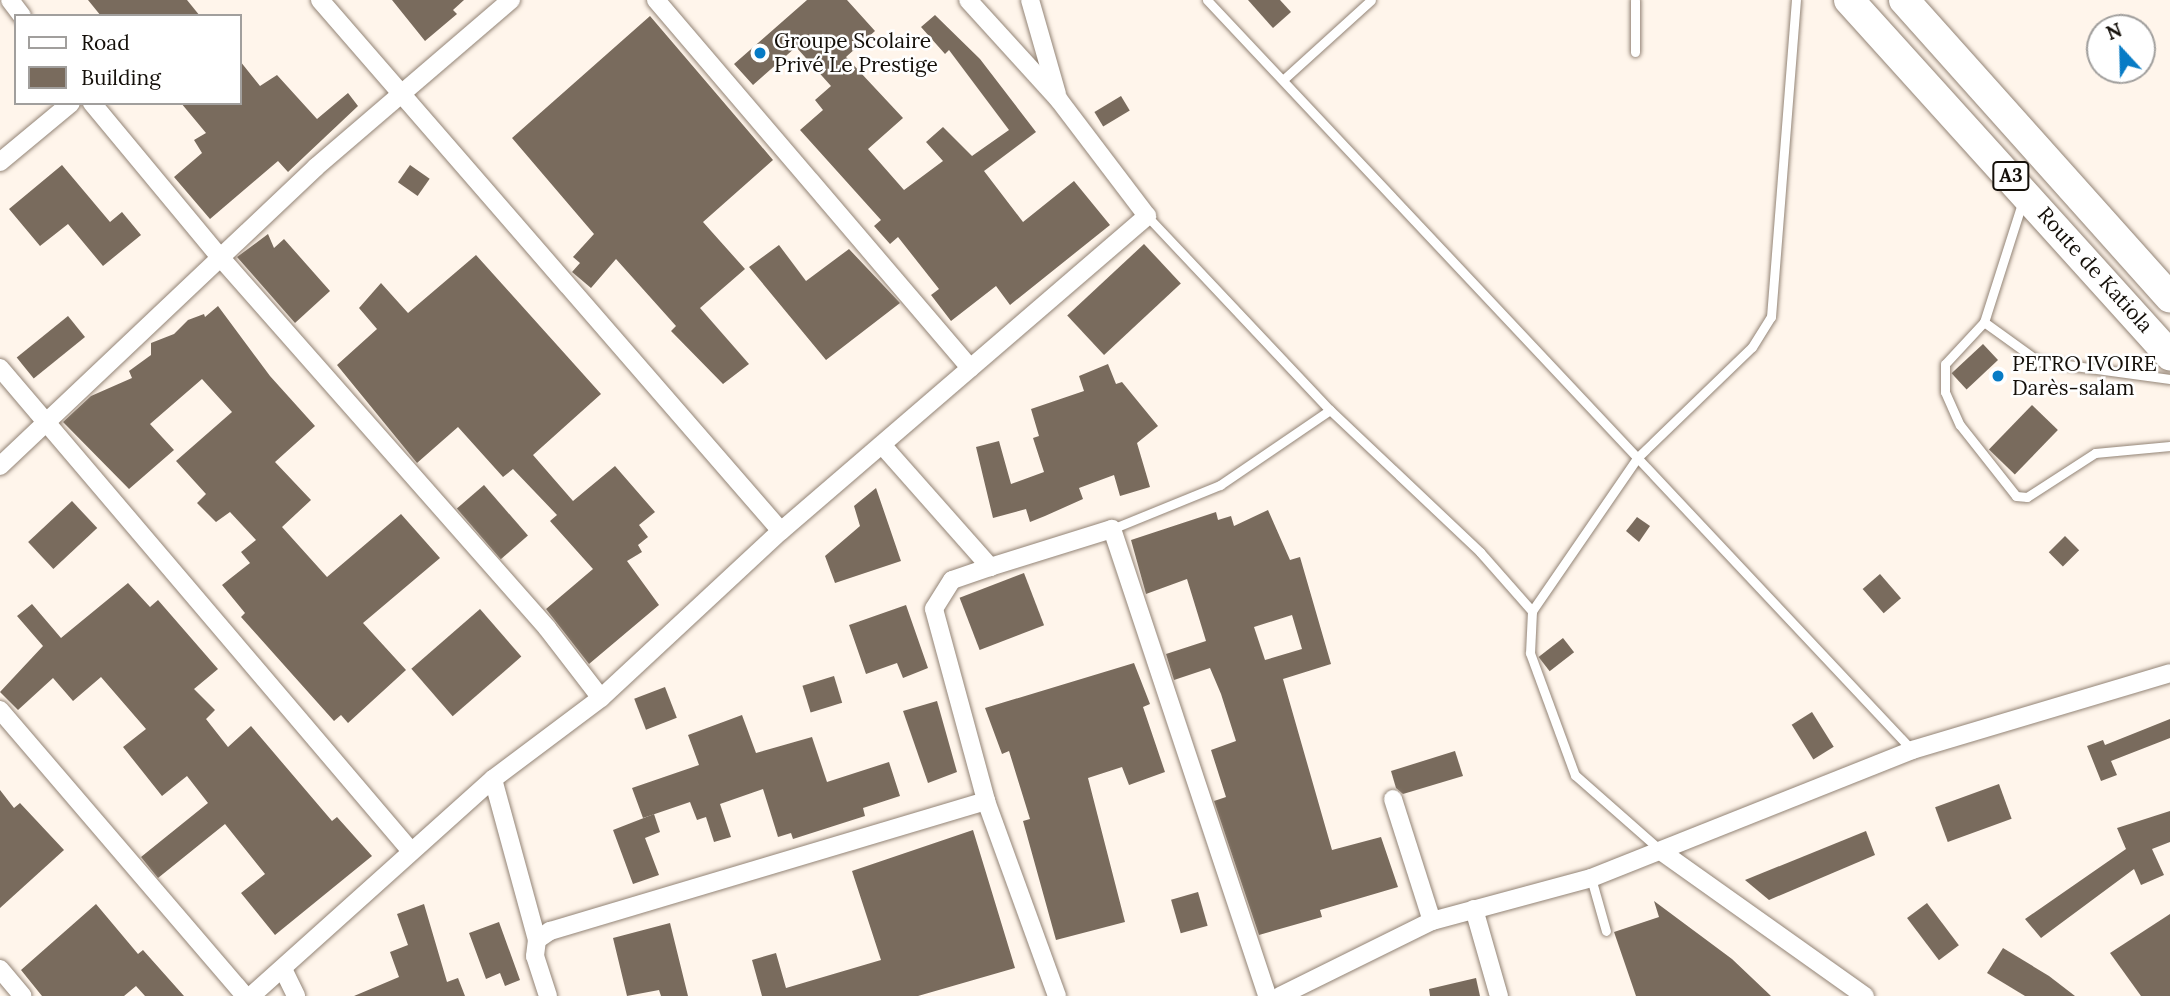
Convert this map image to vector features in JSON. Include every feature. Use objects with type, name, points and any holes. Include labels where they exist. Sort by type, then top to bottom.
[{"type":"highway","name":"Route de Katiola","points":[[1849,0],[2025,191],[2170,355]]},
{"type":"highway","name":"Route de Katiola","points":[[1904,0],[2170,297]]},
{"type":"street","points":[[320,0],[782,531]]},
{"type":"street","points":[[0,466],[220,257],[401,94],[511,0]]},
{"type":"street","points":[[656,0],[970,368]]},
{"type":"street","points":[[251,996],[410,850],[493,779],[601,698],[782,531],[1147,216],[1059,100],[968,0]]},
{"type":"street","points":[[1030,0],[1059,100]]},
{"type":"street","points":[[0,162],[69,105]]},
{"type":"street","points":[[94,105],[220,257],[547,628],[601,698]]},
{"type":"street","points":[[0,368],[410,850]]},
{"type":"street","points":[[883,446],[990,567]]},
{"type":"street","points":[[1057,996],[986,801],[933,609],[952,580],[1112,529],[1267,996]]},
{"type":"street","points":[[1280,996],[1432,921],[1591,878],[1662,852],[1912,750],[2170,673]]},
{"type":"street","points":[[0,710],[244,996]]},
{"type":"street","points":[[493,779],[537,940],[535,956],[548,996]]},
{"type":"street","points":[[1394,799],[1432,921]]},
{"type":"street","points":[[537,940],[550,931],[986,801]]},
{"type":"street","points":[[1662,852],[1865,996]]},
{"type":"street","points":[[1474,909],[1499,996]]},
{"type":"street","points":[[0,969],[23,996]]},
{"type":"street","points":[[283,969],[296,996]]},
{"type":"lane","points":[[1207,0],[1285,78],[1912,750]]},
{"type":"lane","points":[[1285,78],[1371,0]]},
{"type":"lane","points":[[1635,0],[1635,52]]},
{"type":"lane","points":[[1662,852],[1575,775],[1530,653],[1532,611],[1638,457],[1752,347],[1771,317],[1796,0]]},
{"type":"lane","points":[[2025,191],[1984,322],[1945,364],[1945,392],[1960,425],[2016,496],[2027,497],[2095,453],[2170,446]]},
{"type":"lane","points":[[1147,216],[1330,410],[1480,552],[1532,611]]},
{"type":"lane","points":[[1984,322],[2039,361],[2170,379]]},
{"type":"lane","points":[[1112,529],[1220,485],[1330,410]]},
{"type":"lane","points":[[1591,878],[1606,931]]},
{"type":"building","points":[[88,0],[187,0],[198,14],[99,14]]},
{"type":"building","points":[[392,0],[464,0],[453,10],[457,14],[425,41]]},
{"type":"building","points":[[807,0],[847,0],[875,31],[846,57],[903,118],[868,149],[904,190],[943,161],[926,142],[943,127],[972,156],[1009,130],[949,50],[945,54],[921,27],[935,15],[980,59],[1036,132],[984,171],[1023,222],[1074,181],[1110,225],[1010,305],[996,286],[951,321],[931,295],[939,289],[898,237],[890,244],[874,226],[881,220],[800,130],[823,110],[815,100],[831,86],[796,47],[753,85],[734,64]]},
{"type":"building","points":[[1248,0],[1280,0],[1291,12],[1273,28]]},
{"type":"building","points":[[650,16],[773,160],[703,222],[745,269],[700,308],[749,364],[723,384],[671,331],[676,326],[616,259],[591,288],[572,272],[580,263],[573,257],[594,234],[512,138]]},
{"type":"building","points":[[242,64],[260,86],[277,75],[317,119],[348,93],[358,106],[288,172],[278,161],[210,219],[174,177],[202,153],[194,140],[206,133],[183,105],[242,105]]},
{"type":"building","points":[[1121,96],[1130,111],[1103,127],[1094,112]]},
{"type":"building","points":[[62,165],[110,222],[122,212],[141,235],[103,266],[68,224],[40,246],[9,209]]},
{"type":"building","points":[[410,165],[430,179],[418,196],[398,182]]},
{"type":"building","points":[[268,234],[274,248],[284,239],[330,291],[295,323],[237,257]]},
{"type":"building","points":[[1144,244],[1181,283],[1104,355],[1067,316]]},
{"type":"building","points":[[779,245],[806,281],[849,249],[900,303],[826,360],[749,267]]},
{"type":"building","points":[[476,255],[601,394],[533,455],[573,501],[615,466],[655,512],[639,525],[648,537],[638,545],[642,552],[627,561],[659,605],[589,664],[546,609],[593,569],[550,521],[557,515],[513,469],[503,477],[458,427],[417,463],[337,365],[377,329],[359,308],[381,283],[408,313]]},
{"type":"building","points":[[218,306],[270,376],[315,426],[275,462],[311,500],[282,527],[327,577],[401,514],[440,558],[363,623],[406,670],[348,723],[341,715],[334,721],[241,617],[245,613],[222,585],[250,563],[241,552],[256,540],[230,512],[216,522],[197,503],[206,494],[176,461],[232,412],[202,379],[150,424],[174,450],[129,489],[63,422],[91,396],[132,378],[129,371],[151,355],[151,343],[174,334],[188,320],[204,314],[205,317]]},
{"type":"building","points":[[68,316],[85,337],[34,379],[17,358]]},
{"type":"building","points":[[1983,344],[1998,360],[1967,389],[1952,373]]},
{"type":"building","points":[[1108,364],[1116,384],[1122,382],[1158,426],[1137,443],[1150,487],[1120,496],[1114,475],[1079,488],[1083,499],[1030,522],[1026,509],[993,518],[976,447],[999,441],[1011,484],[1044,472],[1033,438],[1039,436],[1031,409],[1084,391],[1079,376]]},
{"type":"building","points":[[2032,405],[2058,430],[2015,475],[1989,450]]},
{"type":"building","points":[[484,485],[528,536],[501,559],[457,509]]},
{"type":"building","points":[[876,488],[901,561],[835,583],[825,556],[860,526],[854,506]]},
{"type":"building","points":[[72,501],[97,528],[53,569],[28,542]]},
{"type":"building","points":[[1268,510],[1290,560],[1300,557],[1331,664],[1283,679],[1332,850],[1381,837],[1398,887],[1320,910],[1322,917],[1259,935],[1214,801],[1226,797],[1211,750],[1236,741],[1221,694],[1210,668],[1174,680],[1166,654],[1206,641],[1187,579],[1146,594],[1131,540],[1216,512],[1218,520],[1231,516],[1234,526]],"holes":[[[1292,615],[1302,649],[1265,660],[1254,627]]]},
{"type":"building","points":[[1637,517],[1650,526],[1639,542],[1626,531]]},
{"type":"building","points":[[2065,536],[2079,550],[2063,566],[2049,552]]},
{"type":"building","points":[[1024,573],[1044,625],[980,650],[960,598]]},
{"type":"building","points":[[1880,574],[1901,598],[1884,613],[1863,589]]},
{"type":"building","points":[[128,583],[150,607],[158,600],[218,669],[194,689],[215,710],[206,719],[228,747],[251,726],[332,821],[337,817],[372,856],[275,935],[241,893],[265,874],[225,824],[158,878],[141,857],[208,803],[187,776],[162,796],[123,747],[146,729],[101,677],[73,701],[53,678],[18,710],[0,692],[43,646],[17,616],[32,604],[61,638]]},
{"type":"building","points":[[906,605],[928,668],[903,678],[897,663],[866,674],[849,625]]},
{"type":"building","points":[[480,609],[521,657],[453,716],[411,669]]},
{"type":"building","points":[[1563,638],[1574,652],[1550,671],[1539,657]]},
{"type":"building","points":[[1134,663],[1150,704],[1143,707],[1165,772],[1129,785],[1122,767],[1088,778],[1125,922],[1056,940],[1023,821],[1030,819],[1009,751],[1002,754],[985,708]]},
{"type":"building","points":[[834,676],[842,703],[811,712],[802,686]]},
{"type":"building","points":[[665,687],[677,718],[646,730],[634,699]]},
{"type":"building","points":[[937,701],[957,772],[928,783],[903,711]]},
{"type":"building","points":[[1812,712],[1834,747],[1813,759],[1792,725]]},
{"type":"building","points":[[742,715],[756,753],[812,737],[827,782],[889,762],[900,796],[863,808],[865,816],[793,839],[791,833],[778,837],[763,789],[720,804],[731,837],[714,842],[706,817],[697,820],[690,802],[643,818],[632,788],[699,765],[688,735]]},
{"type":"building","points":[[2170,719],[2170,738],[2111,761],[2117,775],[2101,781],[2087,746],[2103,740],[2105,745]]},
{"type":"building","points":[[1455,751],[1463,776],[1403,794],[1396,788],[1391,771]]},
{"type":"building","points":[[1999,784],[2012,819],[1948,842],[1935,807]]},
{"type":"building","points":[[0,790],[14,808],[20,803],[64,850],[0,908]]},
{"type":"building","points":[[2170,811],[2170,842],[2152,849],[2164,875],[2141,885],[2134,869],[2041,938],[2025,919],[2126,849],[2117,828]]},
{"type":"building","points":[[654,814],[660,832],[645,838],[659,875],[633,884],[613,830]]},
{"type":"building","points":[[973,830],[1015,968],[918,996],[762,996],[752,960],[776,953],[786,988],[881,960],[852,871]]},
{"type":"building","points":[[1866,831],[1875,855],[1769,900],[1745,880]]},
{"type":"building","points":[[1198,892],[1208,926],[1181,933],[1171,900]]},
{"type":"building","points":[[1654,901],[1732,959],[1771,996],[1636,996],[1614,932],[1659,917]]},
{"type":"building","points":[[1927,903],[1959,945],[1939,960],[1907,918]]},
{"type":"building","points":[[96,904],[138,954],[143,950],[184,996],[145,996],[136,986],[124,996],[42,996],[21,970]]},
{"type":"building","points":[[424,904],[447,982],[458,978],[465,996],[354,996],[399,977],[390,952],[408,945],[397,914]]},
{"type":"building","points":[[2170,914],[2170,996],[2141,996],[2110,953]]},
{"type":"building","points":[[499,922],[520,980],[505,986],[500,973],[486,979],[469,933]]},
{"type":"building","points":[[670,923],[688,996],[661,996],[659,990],[627,996],[613,938]]},
{"type":"building","points":[[2003,948],[2049,976],[2075,996],[2025,996],[1987,973]]},
{"type":"building","points":[[1476,978],[1480,996],[1430,996],[1429,989]]},
{"type":"place","name":"Groupe Scolaire Privé Le Prestige","points":[[760,53]]},
{"type":"place","name":"PETRO IVOIRE Darès-salam","points":[[1998,376]]}]
